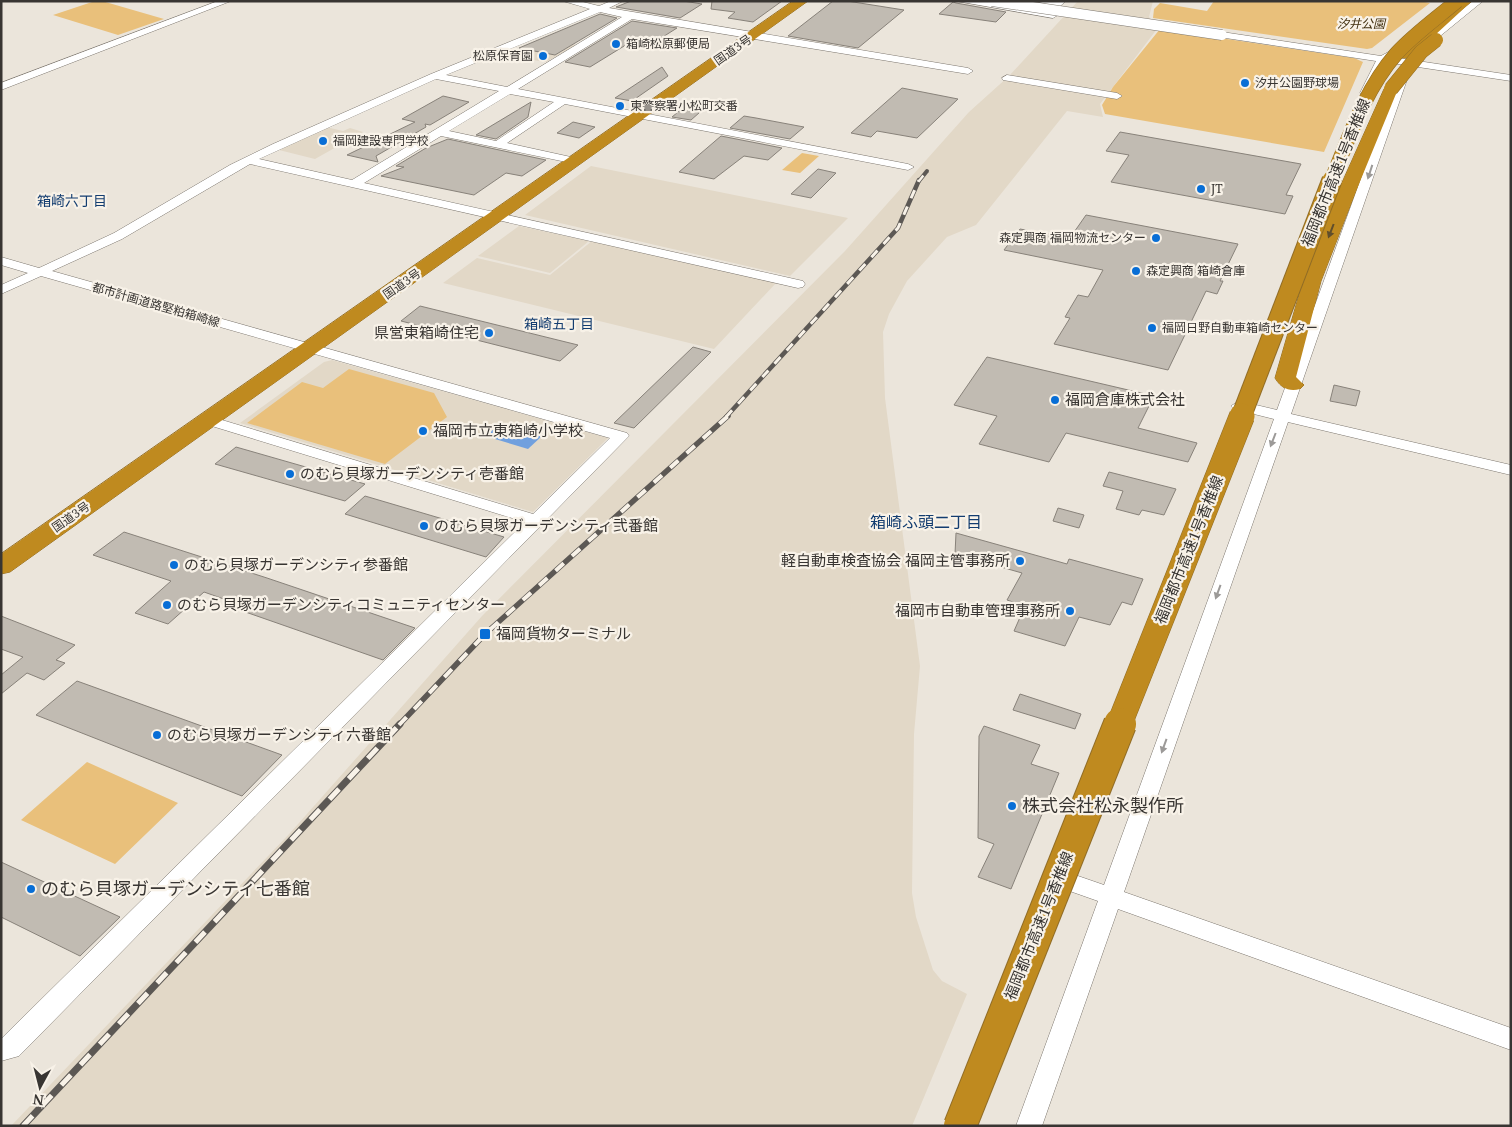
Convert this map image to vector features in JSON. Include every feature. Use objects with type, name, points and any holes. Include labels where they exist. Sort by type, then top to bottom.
[{"type":"highway","name":"国道3号","points":[[1,566],[802,1]]},
{"type":"highway","points":[[1384,55],[1392,44],[1444,1]]},
{"type":"highway","name":"福岡都市高速1号香椎線","points":[[960,1126],[1231,443],[1304,248],[1362,106],[1382,72],[1397,54],[1458,1]]},
{"type":"highway","name":"福岡都市高速1号香椎線","points":[[974,1126],[1123,730],[1252,406],[1274,342],[1366,107],[1389,73],[1466,1]]},
{"type":"highway","points":[[1293,385],[1285,378],[1312,281],[1345,196],[1391,89],[1421,52],[1444,31],[1436,27]]},
{"type":"street","points":[[1,87],[227,1]]},
{"type":"street","points":[[567,1],[581,2],[600,9],[631,16],[968,71]]},
{"type":"street","points":[[1,290],[134,227],[248,160],[434,76],[619,1]]},
{"type":"street","points":[[960,1],[1012,5],[1223,33]]},
{"type":"street","points":[[992,1],[1384,55],[1511,78]]},
{"type":"street","points":[[1012,5],[1023,1]]},
{"type":"street","points":[[1038,1],[1059,4],[1062,1]]},
{"type":"street","points":[[955,1126],[1193,530],[1240,406],[1271,335],[1358,106],[1384,55],[1411,43],[1458,1]]},
{"type":"street","points":[[1029,1126],[1410,61],[1422,47],[1479,1]]},
{"type":"street","points":[[1012,5],[1053,15]]},
{"type":"street","points":[[353,184],[631,16]]},
{"type":"street","points":[[1410,61],[1511,73]]},
{"type":"street","points":[[434,76],[908,168]]},
{"type":"street","points":[[1007,78],[1117,96]]},
{"type":"street","points":[[498,144],[564,100]]},
{"type":"street","points":[[439,132],[576,161]]},
{"type":"street","points":[[248,160],[798,284]]},
{"type":"street","name":"都市計画道路堅粕箱崎線","points":[[1,261],[621,436],[535,520]]},
{"type":"street","points":[[1240,406],[1511,470]]},
{"type":"street","points":[[1,1050],[10,1048],[535,520],[207,420]]},
{"type":"street","points":[[1055,877],[1511,1039]]},
{"type":"shaded area","name":"福岡貨物ターミナル","points":[[1078,1],[1153,1],[1149,17],[1157,29],[1100,104],[1103,117],[1067,111],[976,225],[947,237],[907,281],[889,314],[883,332],[885,398],[920,666],[914,734],[912,893],[916,917],[933,970],[942,981],[967,994],[912,1126],[11,1126],[291,832],[482,616],[845,251],[969,112],[1009,76]]},
{"type":"shaded area","points":[[559,41],[577,45],[546,62],[519,58]]},
{"type":"shaded area","name":"福岡建設専門学校","points":[[326,127],[343,131],[350,128],[363,132],[315,159],[279,150]]},
{"type":"shaded area","points":[[591,166],[848,218],[790,276],[525,215]]},
{"type":"shaded area","points":[[519,226],[589,241],[550,273],[478,256]]},
{"type":"shaded area","points":[[592,241],[776,283],[714,349],[443,283],[477,258],[550,275]]},
{"type":"shaded area","name":"福岡市立東箱崎小学校","points":[[332,360],[608,438],[533,512],[240,423],[324,362]]},
{"type":"green space","points":[[95,1],[102,1],[164,19],[118,35],[53,15]]},
{"type":"green space","name":"汐井公園","points":[[1214,1],[1420,1],[1430,3],[1372,48],[1367,49],[1153,18],[1154,9],[1160,3],[1207,11]]},
{"type":"green space","name":"汐井公園","points":[[1160,29],[1354,58],[1363,62],[1324,152],[1105,114],[1102,105],[1113,87]]},
{"type":"green space","points":[[802,153],[819,156],[800,173],[782,170]]},
{"type":"green space","points":[[349,369],[434,393],[447,417],[385,464],[247,423],[302,382],[323,388]]},
{"type":"green space","points":[[87,762],[178,803],[115,864],[21,820]]},
{"type":"water","points":[[500,424],[542,436],[528,449],[485,436]]},
{"type":"building","points":[[631,1],[683,1],[702,4],[680,18],[616,7]]},
{"type":"building","points":[[712,1],[782,1],[753,22],[728,18],[735,12],[711,9]]},
{"type":"building","points":[[833,1],[847,1],[904,10],[858,48],[788,36]]},
{"type":"building","points":[[953,2],[1006,12],[996,22],[939,14]]},
{"type":"building","points":[[600,14],[617,18],[555,55],[519,48]]},
{"type":"building","points":[[632,21],[677,28],[650,45],[629,43],[590,67],[565,62]]},
{"type":"building","points":[[662,67],[668,76],[632,101],[615,98]]},
{"type":"building","points":[[902,88],[958,99],[917,138],[877,131],[871,137],[851,133]]},
{"type":"building","points":[[443,96],[469,102],[430,125],[425,124],[426,127],[376,156],[378,162],[347,155],[415,122],[402,119]]},
{"type":"building","points":[[531,102],[528,117],[496,139],[476,135]]},
{"type":"building","points":[[690,102],[708,105],[691,120],[672,117]]},
{"type":"building","points":[[744,116],[804,127],[790,139],[730,128]]},
{"type":"building","points":[[573,122],[595,127],[579,138],[557,133]]},
{"type":"building","points":[[1120,132],[1301,164],[1286,195],[1293,196],[1285,214],[1111,182],[1129,155],[1106,151]]},
{"type":"building","points":[[721,136],[782,148],[768,160],[744,156],[714,179],[679,172]]},
{"type":"building","points":[[448,139],[546,160],[522,176],[506,173],[474,195],[381,176],[404,167],[396,166],[426,148]]},
{"type":"building","points":[[818,169],[836,173],[811,198],[791,194]]},
{"type":"building","points":[[1086,215],[1238,244],[1220,281],[1223,281],[1217,294],[1206,291],[1168,370],[1054,344],[1070,318],[1065,317],[1078,295],[1088,297],[1103,270],[1004,250],[1020,229],[1070,238]]},
{"type":"building","name":"県営東箱崎住宅","points":[[420,306],[578,345],[560,361],[401,321]]},
{"type":"building","points":[[693,347],[711,352],[634,428],[614,423]]},
{"type":"building","name":"福岡倉庫株式会社","points":[[987,357],[1154,396],[1138,428],[1197,443],[1188,462],[1066,433],[1049,462],[979,444],[997,416],[954,405]]},
{"type":"building","points":[[1334,385],[1360,391],[1356,406],[1330,401]]},
{"type":"building","name":"のむら貝塚ガーデンシティ壱番館","points":[[236,447],[365,484],[345,501],[215,464]]},
{"type":"building","points":[[1109,472],[1176,489],[1164,515],[1142,510],[1139,515],[1116,509],[1123,491],[1103,486]]},
{"type":"building","name":"のむら貝塚ガーデンシティ弐番館","points":[[365,496],[504,537],[486,557],[345,514]]},
{"type":"building","points":[[1058,508],[1084,515],[1079,528],[1053,521]]},
{"type":"building","points":[[124,532],[415,628],[383,660],[234,608],[238,604],[204,592],[168,624],[135,613],[171,581],[93,555]]},
{"type":"building","points":[[956,533],[1067,564],[1069,559],[1143,579],[1132,605],[1122,602],[1110,625],[1079,617],[1065,646],[1014,631],[1025,606],[1007,600],[1022,573],[955,554]]},
{"type":"building","points":[[1,616],[75,645],[56,660],[65,663],[44,680],[27,673],[1,694],[1,675],[23,657],[1,649]]},
{"type":"building","name":"のむら貝塚ガーデンシティ六番館","points":[[77,681],[282,755],[242,796],[36,715]]},
{"type":"building","points":[[1020,694],[1081,714],[1075,729],[1013,710]]},
{"type":"building","name":"株式会社松永製作所","points":[[984,726],[1040,745],[1031,764],[1059,773],[1011,889],[978,877],[994,844],[978,838],[979,736]]},
{"type":"building","name":"のむら貝塚ガーデンシティ七番館","points":[[1,862],[120,917],[80,956],[1,917]]},
{"type":"railway","points":[[919,181],[927,171]]},
{"type":"railway","points":[[726,417],[898,228],[919,180]]},
{"type":"railway","points":[[399,725],[485,634],[728,416]]},
{"type":"railway","points":[[23,1126],[400,724]]},
{"type":"place","name":"箱崎松原郵便局","points":[[616,44]]},
{"type":"place","name":"松原保育園","points":[[543,56]]},
{"type":"place","name":"汐井公園野球場","points":[[1245,83]]},
{"type":"place","name":"東警察署小松町交番","points":[[620,106]]},
{"type":"place","name":"福岡建設専門学校","points":[[323,141]]},
{"type":"place","name":"JT","points":[[1201,189]]},
{"type":"place","name":"森定興商 福岡物流センター","points":[[1156,238]]},
{"type":"place","name":"森定興商 箱崎倉庫","points":[[1136,271]]},
{"type":"place","name":"福岡日野自動車箱崎センター","points":[[1152,328]]},
{"type":"place","name":"県営東箱崎住宅","points":[[489,333]]},
{"type":"place","name":"福岡倉庫株式会社","points":[[1055,400]]},
{"type":"place","name":"福岡市立東箱崎小学校","points":[[423,431]]},
{"type":"place","name":"のむら貝塚ガーデンシティ壱番館","points":[[290,474]]},
{"type":"place","name":"のむら貝塚ガーデンシティ弐番館","points":[[424,526]]},
{"type":"place","name":"軽自動車検査協会 福岡主管事務所","points":[[1020,561]]},
{"type":"place","name":"のむら貝塚ガーデンシティ参番館","points":[[174,565]]},
{"type":"place","name":"のむら貝塚ガーデンシティコミュニティセンター","points":[[167,605]]},
{"type":"place","name":"福岡市自動車管理事務所","points":[[1070,611]]},
{"type":"place","name":"福岡貨物ターミナル","points":[[485,634]]},
{"type":"place","name":"のむら貝塚ガーデンシティ六番館","points":[[157,735]]},
{"type":"place","name":"株式会社松永製作所","points":[[1012,806]]},
{"type":"place","name":"のむら貝塚ガーデンシティ七番館","points":[[31,889]]},
{"type":"district","name":"箱崎六丁目","points":[[72,201]]},
{"type":"district","name":"箱崎五丁目","points":[[559,324]]},
{"type":"district","name":"箱崎ふ頭二丁目","points":[[926,522]]}]
